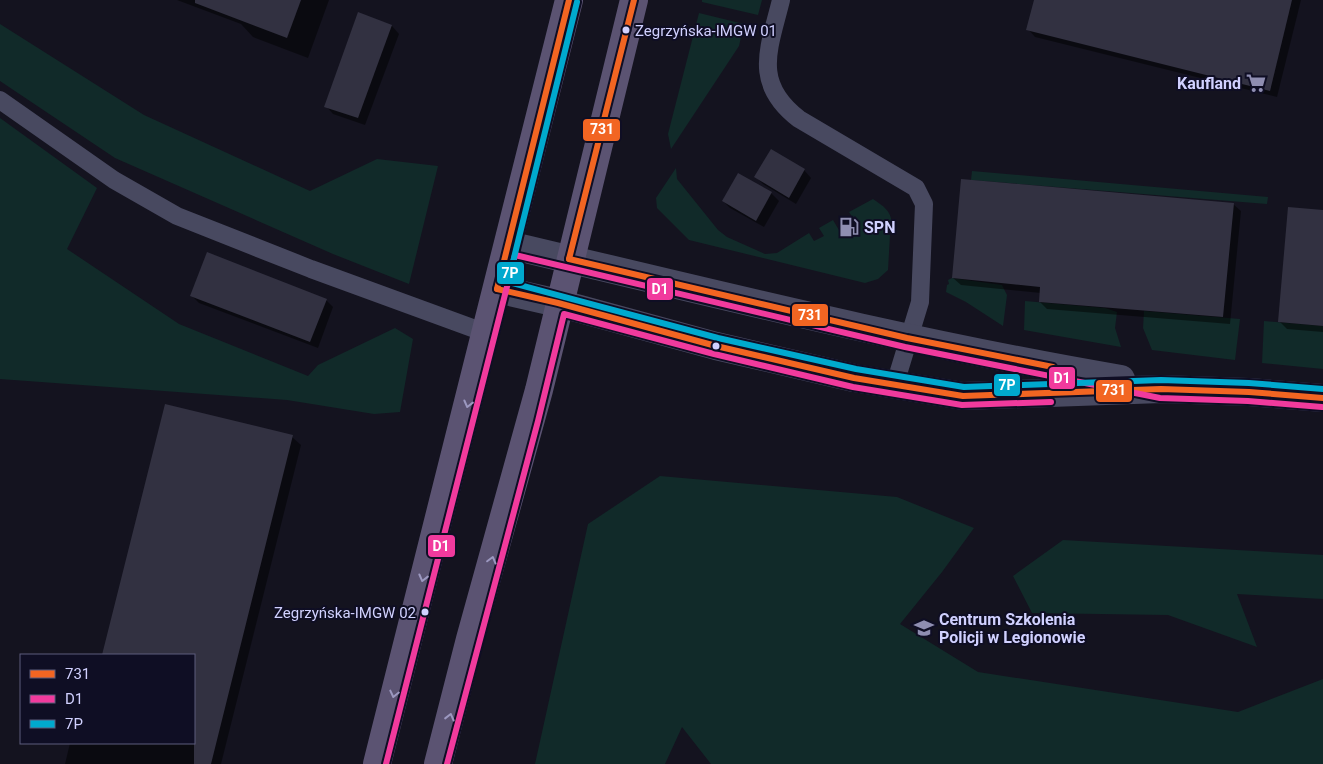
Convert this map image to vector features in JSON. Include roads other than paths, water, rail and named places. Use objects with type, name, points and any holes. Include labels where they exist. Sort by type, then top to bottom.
[{"type":"main road","points":[[378,764],[569,0]]},
{"type":"main road","points":[[438,764],[470,639],[539,390],[558,303],[634,0]]},
{"type":"street","points":[[509,245],[907,338],[1012,360],[1126,380],[1161,389]]},
{"type":"street","points":[[497,289],[558,303],[716,346],[854,378],[963,396],[1161,389],[1249,392],[1323,398]]},
{"type":"lane","points":[[782,0],[768,58],[768,69],[773,94],[798,119],[916,188],[924,204],[920,302],[907,338],[895,384]]},
{"type":"lane","points":[[0,100],[114,180],[177,216],[311,269],[486,333]]},
{"type":"place","name":"Zegrzyńska-IMGW 01","points":[[626,30]]},
{"type":"place","name":"Kaufland","points":[[1256,83]]},
{"type":"place","name":"SPN","points":[[849,227]]},
{"type":"place","name":"Zegrzyńska-IMGW 02","points":[[425,612]]},
{"type":"place","name":"Centrum Szkolenia Policji w Legionowie","points":[[924,628]]}]
